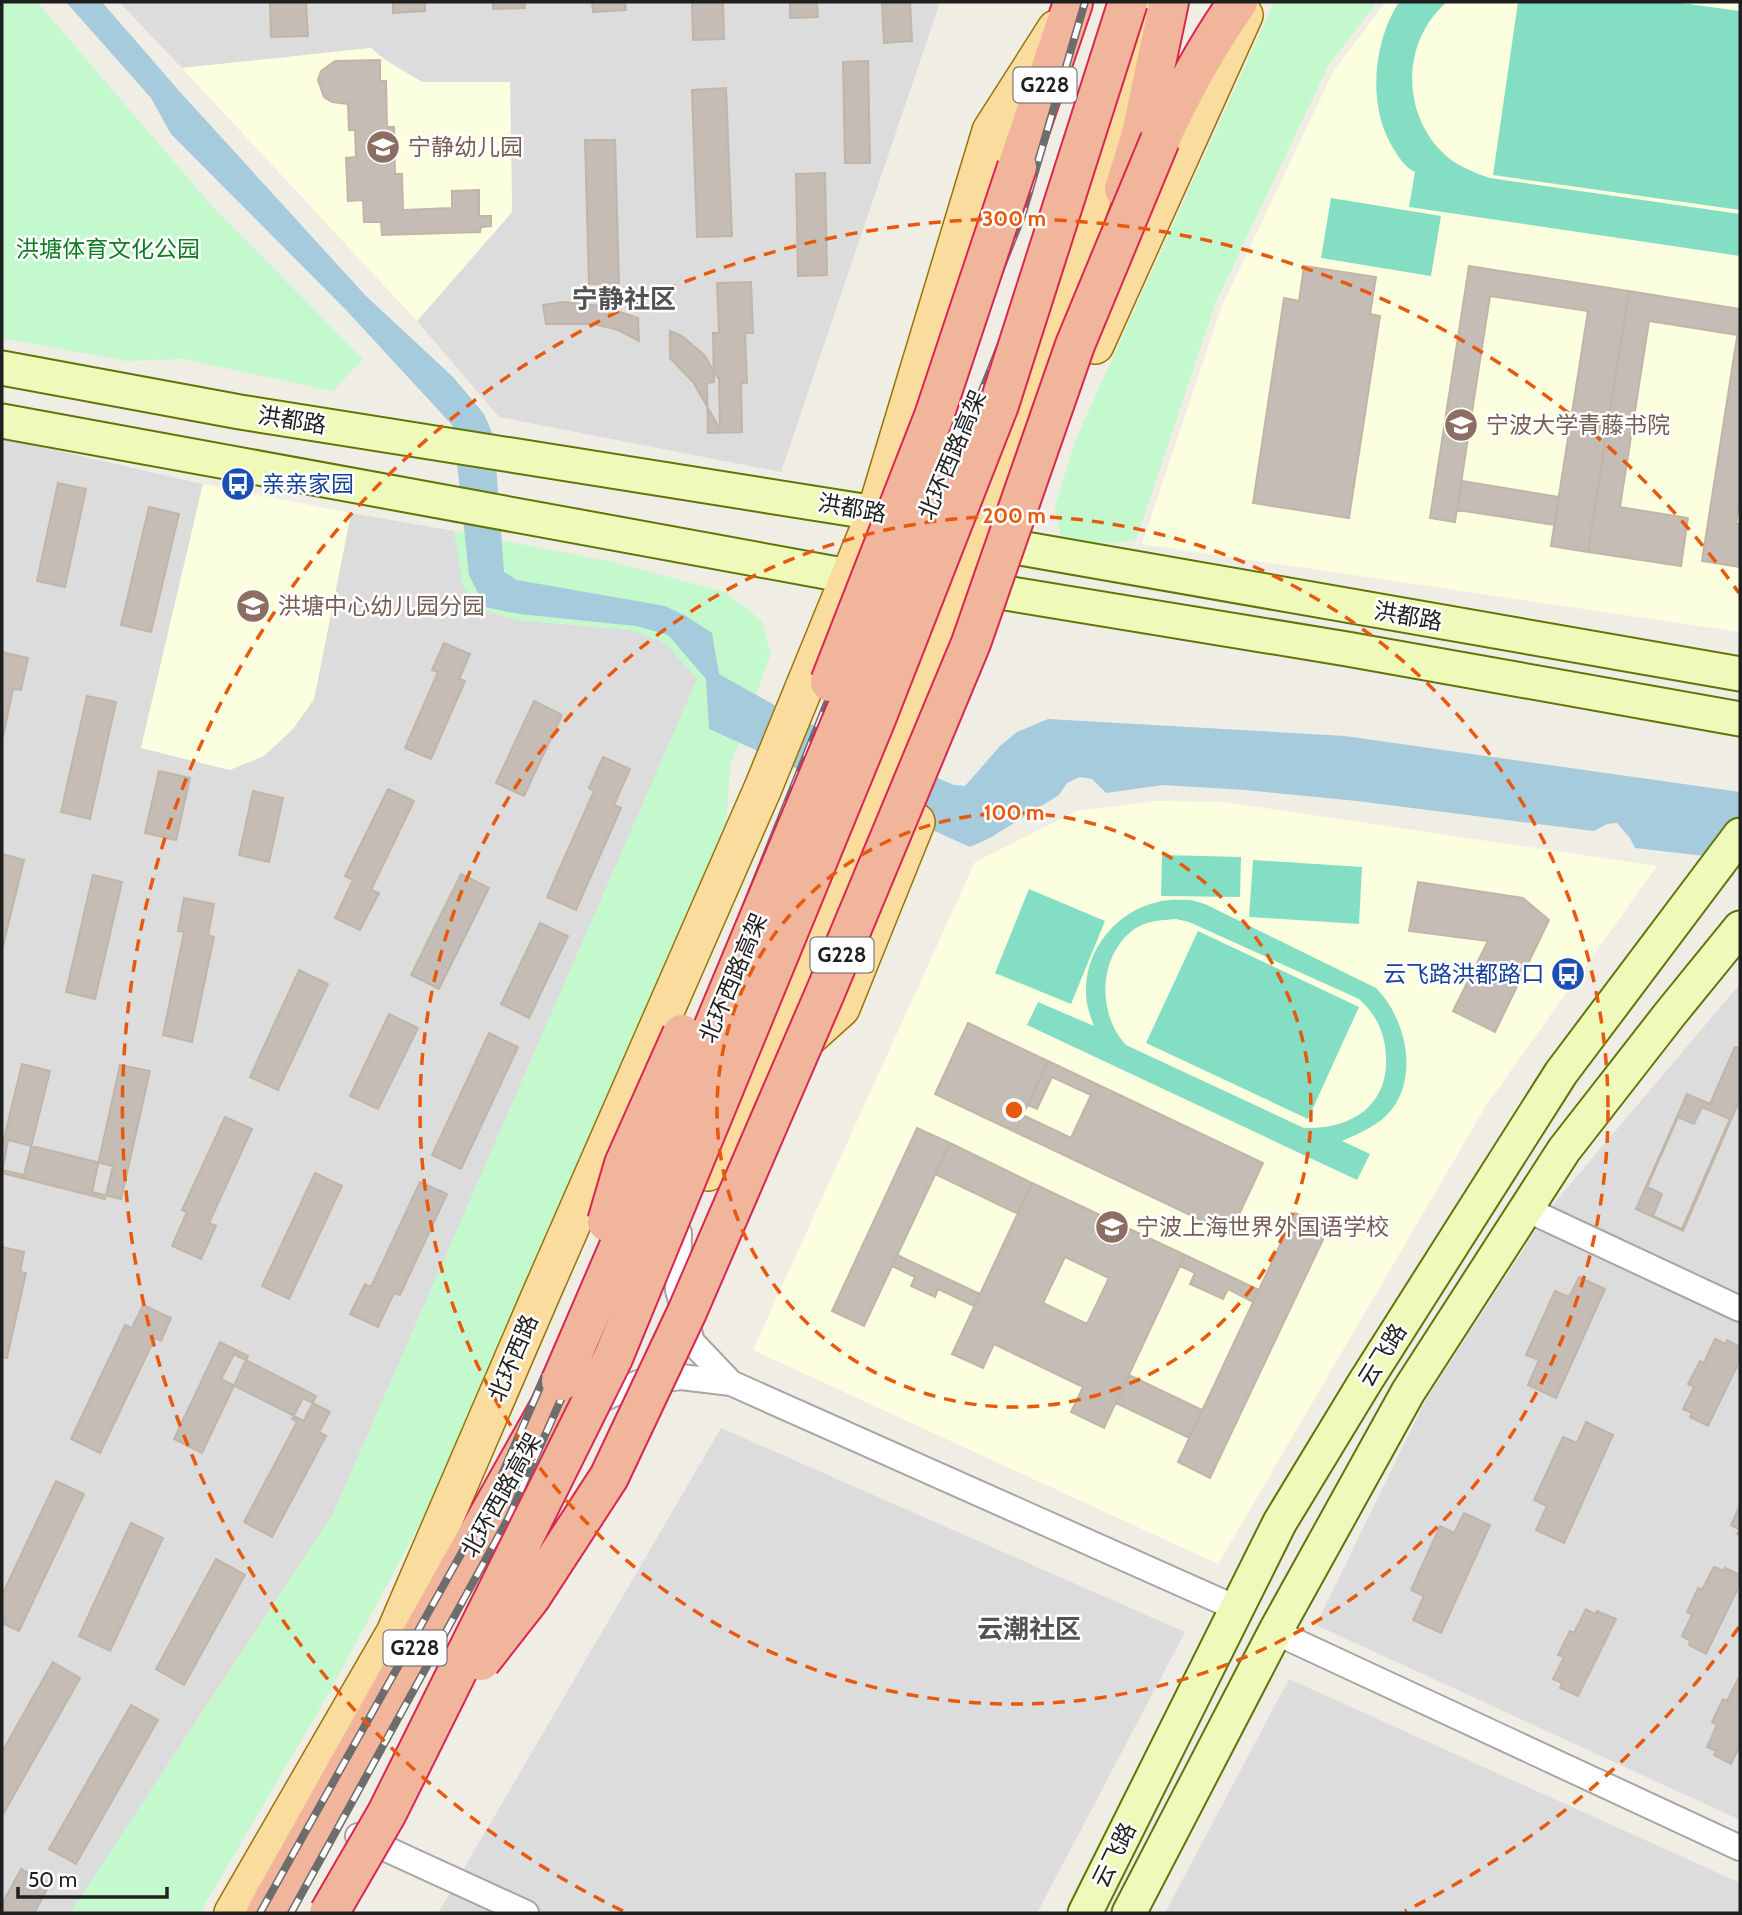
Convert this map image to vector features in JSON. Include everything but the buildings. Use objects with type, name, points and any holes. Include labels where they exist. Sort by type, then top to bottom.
[{"type":"highway","name":"北环西路高架","points":[[266,1913],[550,1406],[713,1027],[986,375],[1084,2]]},
{"type":"highway","name":"G228","points":[[561,1381],[624,1164],[771,833],[934,416],[1017,167],[1084,2]]},
{"type":"highway","name":"北环西路高架","points":[[329,1913],[387,1813],[613,1358],[876,719],[999,405],[1129,2]]},
{"type":"highway","points":[[1151,137],[1170,2]]},
{"type":"highway","points":[[1211,41],[1226,2]]},
{"type":"highway","name":"G228","points":[[432,1723],[531,1597],[609,1477],[687,1312],[825,993],[971,643],[1151,137],[1238,2]]},
{"type":"main road","name":"北环西路","points":[[233,1913],[395,1633],[763,788],[876,512],[991,131],[1084,2]]},
{"type":"main road","points":[[310,1913],[615,1370],[743,1096],[901,723],[954,585],[968,556],[1105,162],[1153,2]]},
{"type":"main road","points":[[743,1096],[841,1008],[951,733],[1098,337],[1251,2]]},
{"type":"main road","name":"洪都路","points":[[2,368],[240,412],[876,512],[976,533],[1020,548],[1740,674]]},
{"type":"main road","name":"洪都路","points":[[2,422],[848,576],[954,585],[1347,649],[1740,719]]},
{"type":"main road","name":"云飞路","points":[[1085,1913],[1280,1522],[1561,1073],[1740,835]]},
{"type":"main road","name":"云飞路","points":[[1129,1913],[1275,1632],[1408,1392],[1564,1150],[1740,928]]},
{"type":"street","points":[[1526,1209],[1740,1308]]},
{"type":"street","points":[[679,1233],[678,1290],[692,1342],[731,1383]]},
{"type":"street","points":[[598,1401],[638,1383],[681,1377],[731,1383],[1236,1608]]},
{"type":"street","points":[[1275,1632],[1740,1847]]},
{"type":"street","points":[[355,1835],[526,1913]]},
{"type":"shaded area","points":[[119,2],[940,2],[781,472],[499,417],[417,321],[512,212],[510,83],[422,82],[385,60],[371,48],[182,68]]},
{"type":"shaded area","name":"宁波大学青藤书院","points":[[1386,2],[1740,2],[1740,632],[1142,544],[1222,306],[1334,70]]},
{"type":"shaded area","name":"宁静幼儿园","points":[[371,48],[385,60],[422,82],[510,82],[512,212],[417,321],[182,68]]},
{"type":"shaded area","name":"亲亲家园","points":[[2,438],[203,484],[141,748],[314,699],[351,513],[454,531],[457,541],[517,620],[630,630],[664,642],[698,679],[333,1514],[70,1913],[2,1913]]},
{"type":"shaded area","name":"洪塘中心幼儿园分园","points":[[203,484],[351,513],[314,699],[293,729],[264,756],[230,770],[141,748]]},
{"type":"shaded area","name":"宁波上海世界外国语学校","points":[[1157,801],[1224,802],[1657,866],[1487,1104],[1218,1564],[753,1350],[975,862],[1076,811]]},
{"type":"shaded area","points":[[1740,984],[1740,1820],[1316,1625],[1425,1401],[1551,1207]]},
{"type":"shaded area","points":[[721,1428],[1185,1632],[1037,1913],[438,1913]]},
{"type":"shaded area","points":[[1289,1679],[1740,1883],[1740,1913],[1165,1913]]},
{"type":"green space","name":"洪塘体育文化公园","points":[[2,2],[37,2],[211,205],[363,359],[333,391],[182,359],[126,361],[2,338]]},
{"type":"green space","points":[[1274,2],[1377,2],[1328,66],[1216,302],[1136,540],[1088,545],[1060,535],[1055,507],[1075,441]]},
{"type":"green space","points":[[1399,2],[1447,2],[1432,18],[1421,36],[1412,76],[1419,117],[1442,152],[1453,161],[1490,178],[1740,214],[1740,256],[1409,207],[1415,172],[1400,158],[1385,131],[1379,113],[1376,74],[1383,36]]},
{"type":"green space","points":[[1518,2],[1674,2],[1740,11],[1740,210],[1493,175]]},
{"type":"green space","points":[[1331,198],[1441,216],[1431,276],[1321,258]]},
{"type":"green space","points":[[454,531],[613,562],[725,592],[762,621],[771,654],[730,767],[726,828],[432,1501],[330,1691],[200,1913],[70,1913],[333,1514],[697,679],[664,642],[630,630],[517,620],[480,609],[463,586]]},
{"type":"green space","points":[[1162,855],[1241,857],[1240,897],[1161,896]]},
{"type":"green space","points":[[1253,860],[1362,867],[1359,924],[1249,917]]},
{"type":"green space","points":[[1029,889],[1105,921],[1071,1004],[995,973]]},
{"type":"green space","points":[[1166,900],[1191,900],[1205,904],[1376,988],[1395,1014],[1405,1046],[1405,1079],[1400,1095],[1382,1120],[1342,1141],[1370,1154],[1357,1180],[1027,1025],[1038,1002],[1094,1026],[1088,1010],[1087,978],[1090,963],[1106,935],[1129,914],[1143,907]],"holes":[[[1176,919],[1189,922],[1359,999],[1365,1005],[1378,1024],[1386,1056],[1381,1089],[1363,1112],[1336,1125],[1304,1128],[1126,1045],[1110,1018],[1106,1002],[1108,970],[1113,955],[1121,941],[1143,925]]]},
{"type":"green space","points":[[1198,931],[1359,1007],[1308,1119],[1146,1043]]},
{"type":"water","points":[[66,2],[102,2],[366,296],[453,377],[484,414],[494,437],[504,572],[517,580],[665,606],[712,633],[719,674],[801,720],[954,785],[965,786],[1000,746],[1017,732],[1048,719],[1345,736],[1740,792],[1740,860],[1635,848],[1617,823],[1607,824],[1594,831],[1357,801],[1163,785],[1106,793],[1092,779],[1080,777],[1067,783],[1059,795],[990,838],[970,847],[709,729],[706,679],[668,635],[636,626],[519,614],[485,607],[469,575],[453,426],[346,310],[171,134],[151,98]]},
{"type":"railway","points":[[260,1913],[489,1504],[703,1013],[1022,216],[1085,2]]},
{"type":"railway","points":[[291,1913],[509,1517],[729,1019],[1046,232],[1114,2]]},
{"type":"place","name":"宁静幼儿园","points":[[383,147]]},
{"type":"place","name":"宁波大学青藤书院","points":[[1461,425]]},
{"type":"place","name":"亲亲家园","points":[[238,484]]},
{"type":"place","name":"洪塘中心幼儿园分园","points":[[253,606]]},
{"type":"place","name":"云飞路洪都路口","points":[[1568,974]]},
{"type":"place","name":"宁波上海世界外国语学校","points":[[1112,1227]]},
{"type":"district","name":"宁静社区","points":[[624,299]]},
{"type":"district","name":"云潮社区","points":[[1029,1629]]}]
